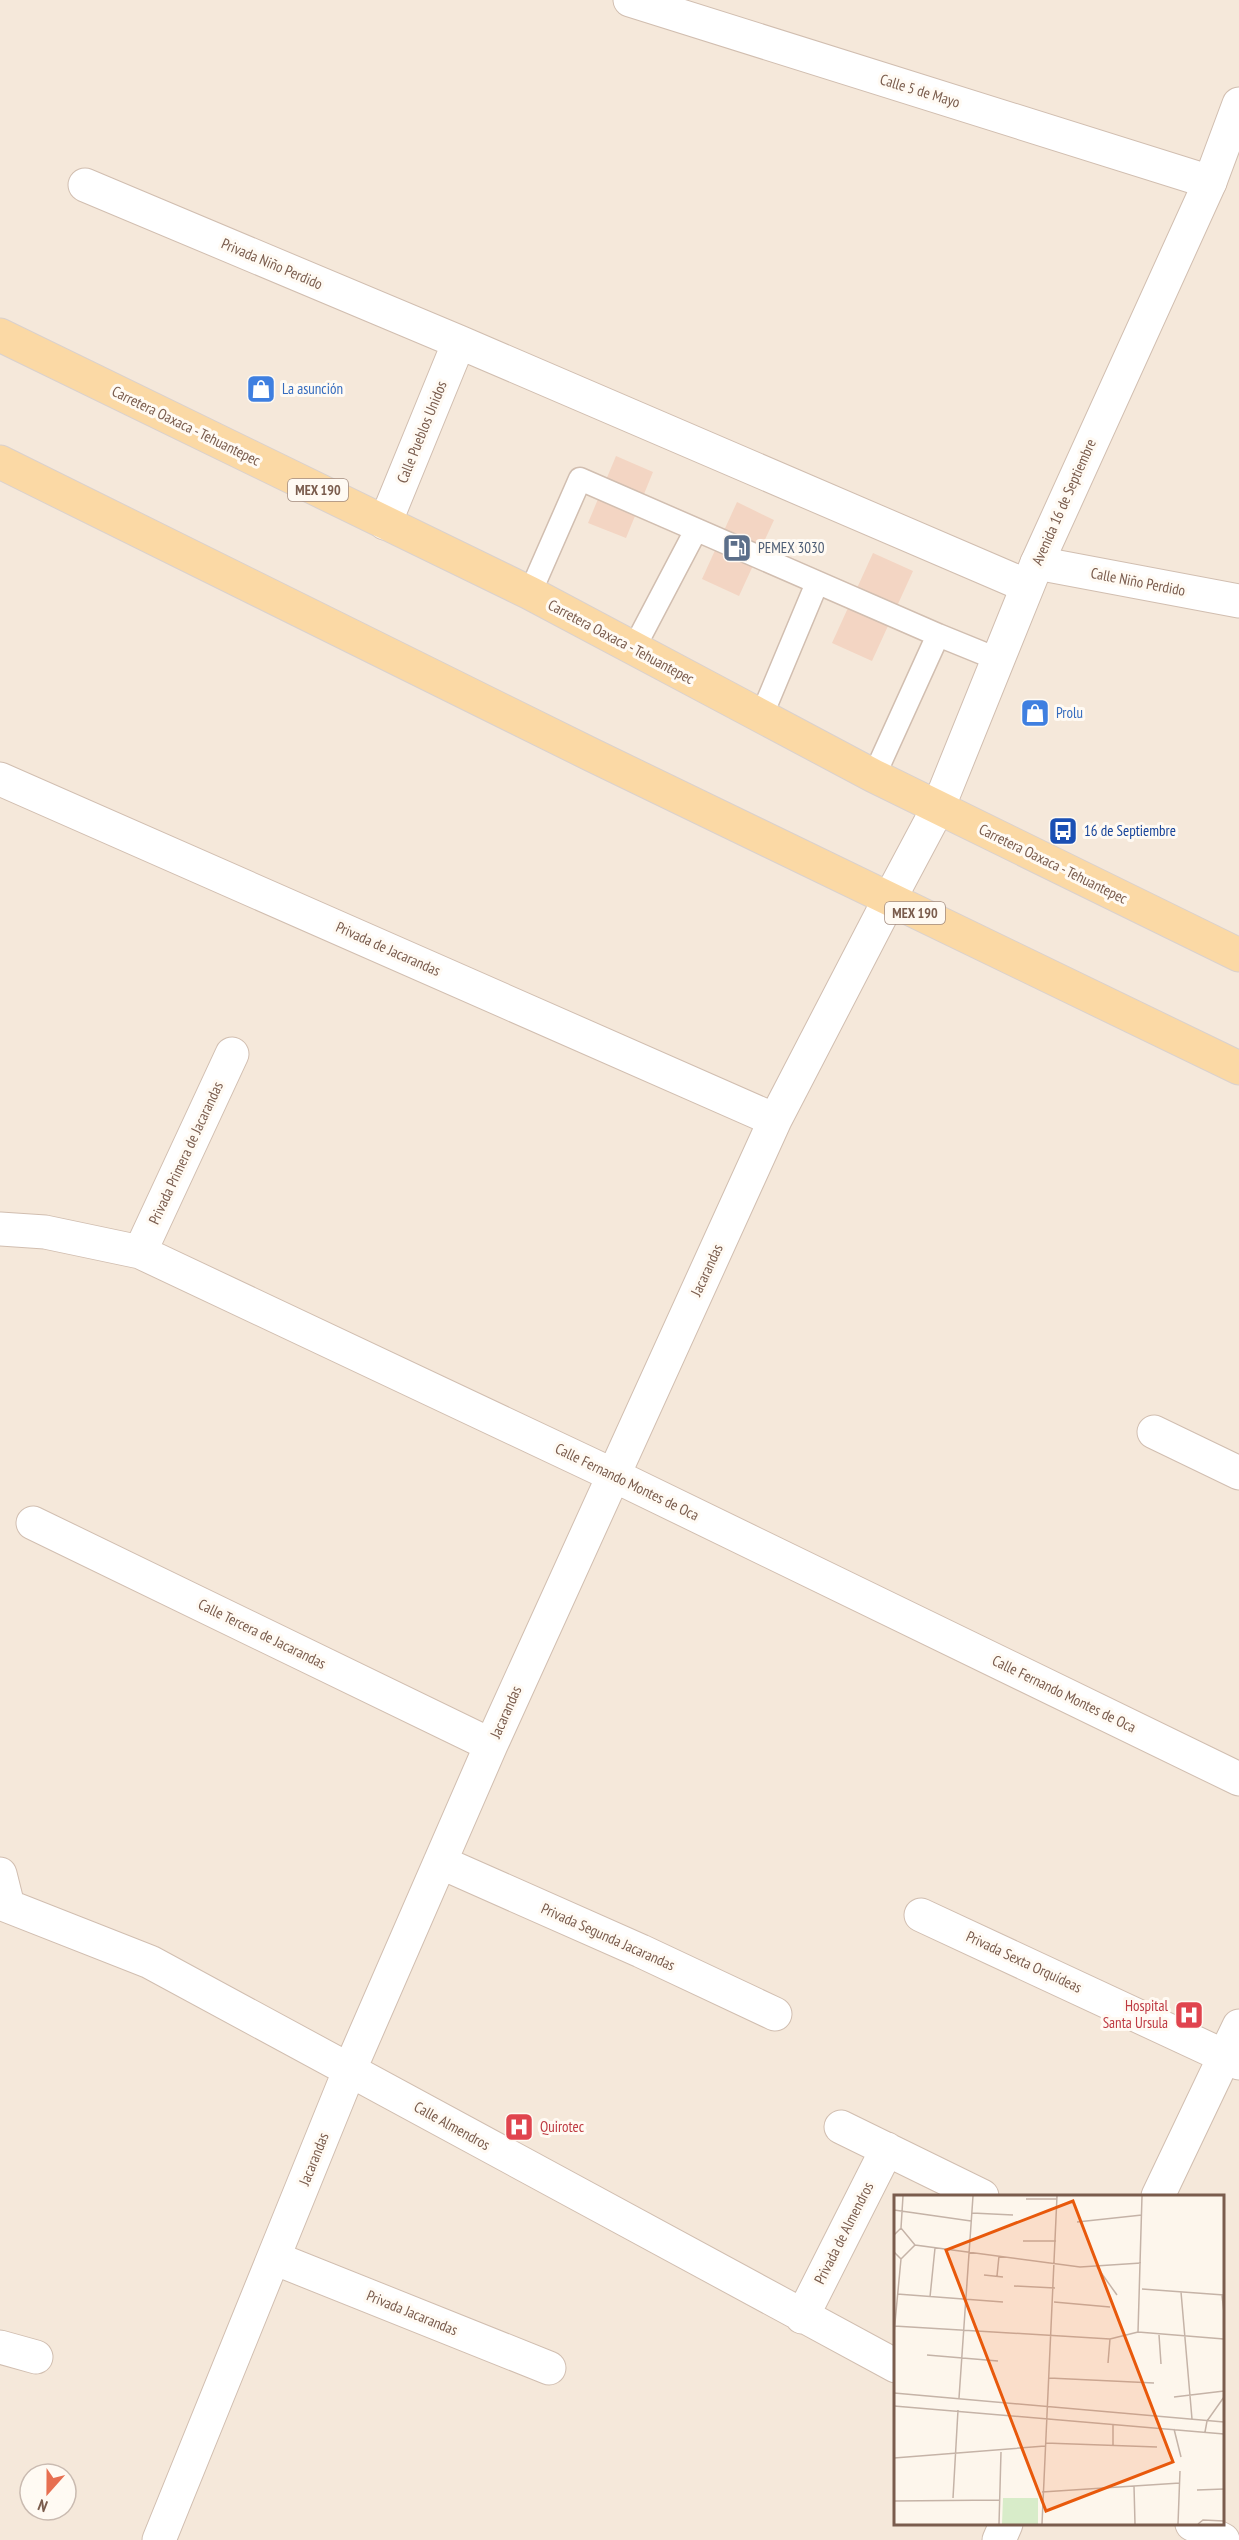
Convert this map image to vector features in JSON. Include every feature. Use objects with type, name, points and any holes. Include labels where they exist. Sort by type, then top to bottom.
[{"type":"main road","name":"Carretera Oaxaca - Tehuantepec","points":[[0,335],[530,593],[874,776],[1239,955]]},
{"type":"main road","name":"MEX 190","points":[[0,462],[889,900],[1239,1068]]},
{"type":"street","name":"Calle 5 de Mayo","points":[[630,0],[1209,182]]},
{"type":"street","name":"Avenida 16 de Septiembre","points":[[889,900],[938,808],[1032,574],[1209,182],[1239,104]]},
{"type":"street","name":"Privada Niño Perdido","points":[[85,185],[459,342],[1032,574]]},
{"type":"street","name":"Calle Pueblos Unidos","points":[[385,523],[459,342]]},
{"type":"street","name":"Calle Niño Perdido","points":[[1032,574],[1239,601]]},
{"type":"street","name":"Privada de Jacarandas","points":[[0,779],[776,1120]]},
{"type":"street","name":"Jacarandas","points":[[159,2540],[350,2069],[491,1745],[776,1120],[889,900]]},
{"type":"street","name":"Privada Primera de Jacarandas","points":[[140,1252],[232,1054]]},
{"type":"street","name":"Calle Fernando Montes de Oca","points":[[0,1229],[45,1232],[140,1252],[613,1475],[1239,1779]]},
{"type":"street","points":[[1155,1432],[1239,1473]]},
{"type":"street","name":"Calle Tercera de Jacarandas","points":[[33,1523],[491,1745]]},
{"type":"street","name":"Privada Segunda Jacarandas","points":[[440,1862],[641,1951],[775,2014]]},
{"type":"street","points":[[0,1874],[4,1905]]},
{"type":"street","name":"Calle Almendros","points":[[4,1905],[150,1962],[894,2365]]},
{"type":"street","name":"Privada Sexta Orquídeas","points":[[921,1915],[1232,2059]]},
{"type":"street","points":[[1159,2195],[1232,2059],[1239,2026]]},
{"type":"street","points":[[841,2127],[980,2195]]},
{"type":"street","name":"Privada de Almendros","points":[[802,2317],[887,2149]]},
{"type":"street","name":"Privada Jacarandas","points":[[274,2258],[549,2368]]},
{"type":"street","points":[[0,2347],[36,2357]]},
{"type":"street","points":[[999,2540],[1005,2525]]},
{"type":"street","points":[[1196,2525],[1222,2540]]},
{"type":"lane","points":[[530,593],[580,479],[998,659]]},
{"type":"lane","points":[[634,648],[696,530]]},
{"type":"lane","points":[[761,717],[817,583]]},
{"type":"lane","points":[[874,776],[938,635]]},
{"type":"shaded area","points":[[0,0],[1239,0],[1239,2540],[0,2540]]},
{"type":"building","points":[[616,456],[653,472],[626,538],[588,523]]},
{"type":"building","points":[[737,502],[774,520],[739,596],[702,579]]},
{"type":"building","points":[[873,553],[913,571],[872,661],[832,643]]},
{"type":"place","name":"La asunción","points":[[261,389]]},
{"type":"place","name":"PEMEX 3030","points":[[737,548]]},
{"type":"place","name":"Prolu","points":[[1035,713]]},
{"type":"place","name":"16 de Septiembre","points":[[1063,831]]},
{"type":"place","name":"Hospital Santa Ursula","points":[[1189,2015]]},
{"type":"place","name":"Quirotec","points":[[519,2127]]}]
